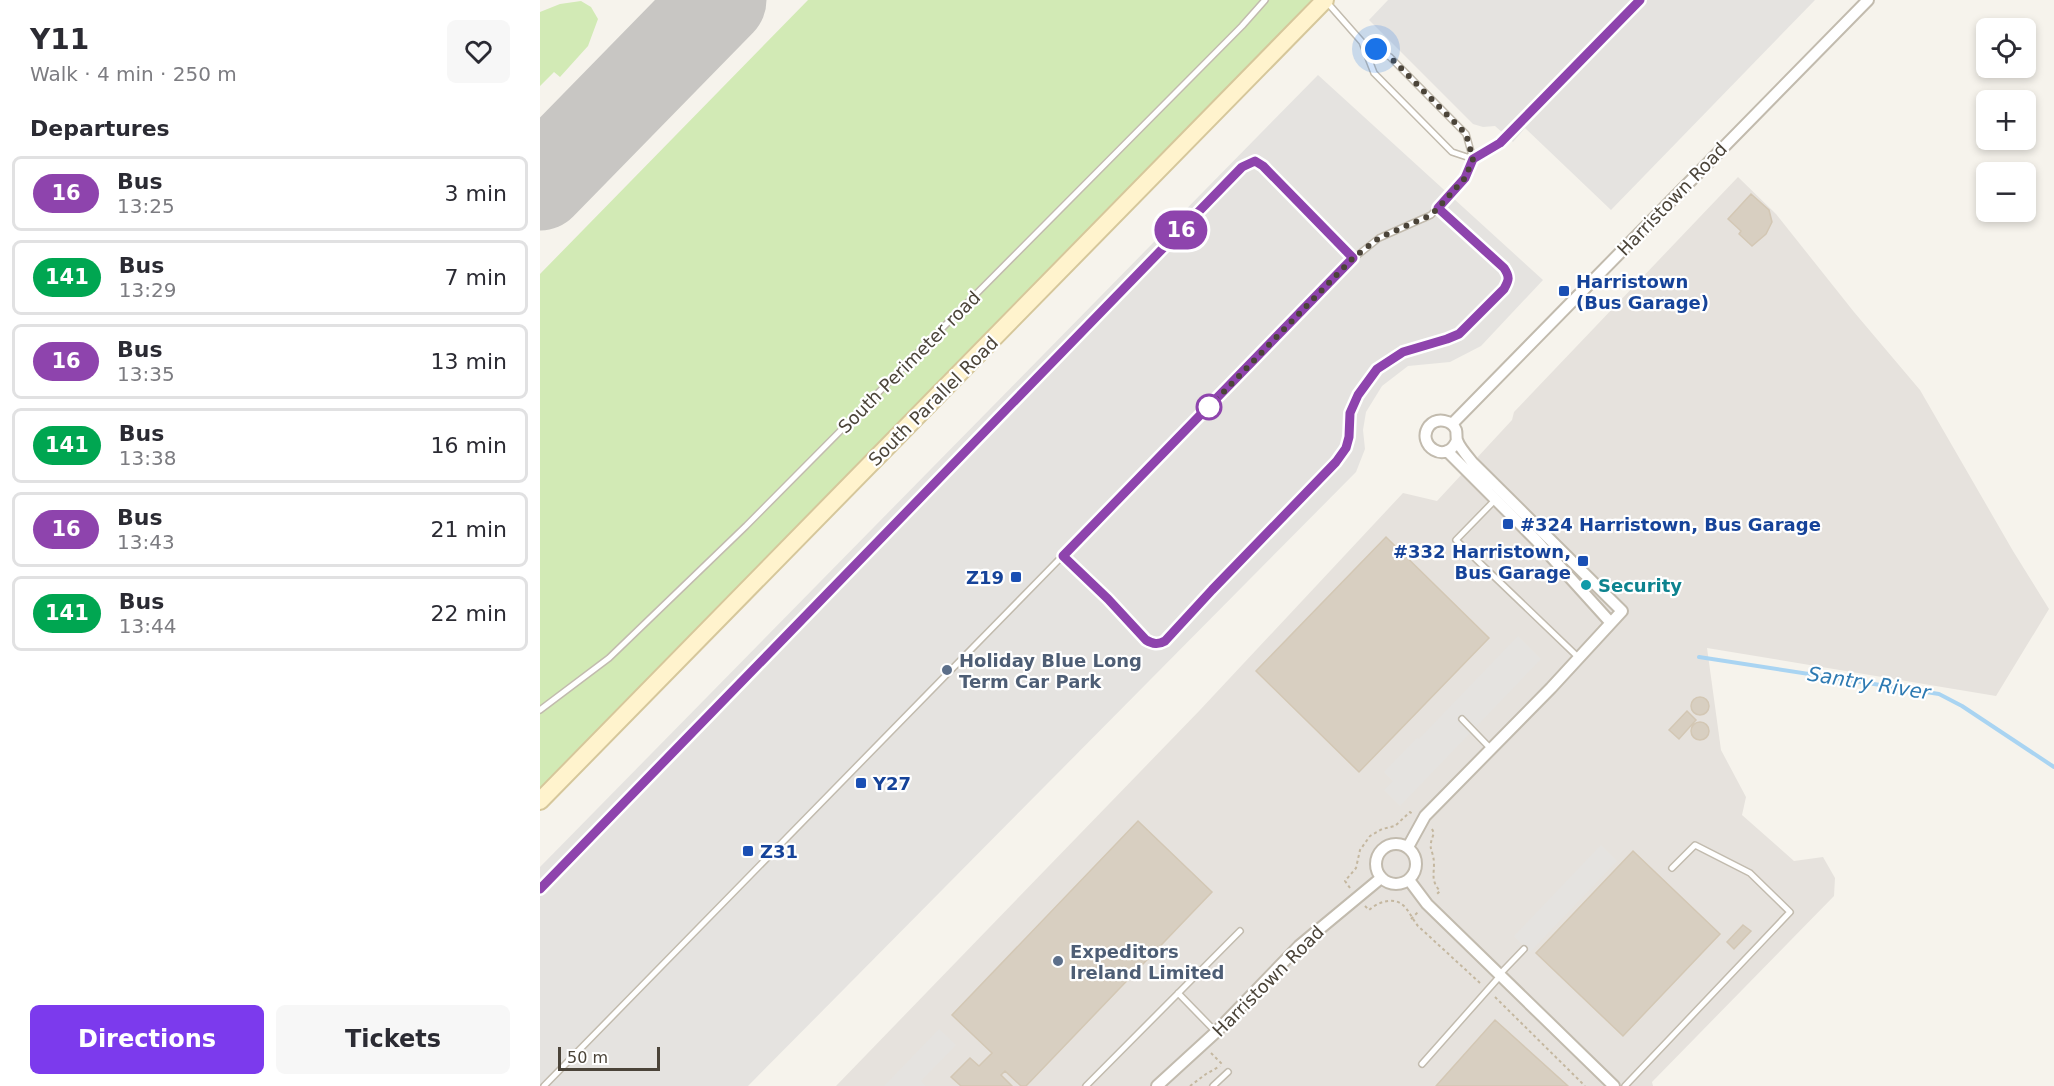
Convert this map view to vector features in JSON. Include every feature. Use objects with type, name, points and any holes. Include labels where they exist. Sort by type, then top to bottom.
[{"type":"main road","name":"South Parallel Road","points":[[540,801],[1325,0]]},
{"type":"street","name":"Harristown Road","points":[[1452,424],[1868,0]]},
{"type":"street","points":[[1442,420],[1452,424],[1457,431],[1455,445],[1447,451],[1438,452],[1430,447],[1427,442],[1428,427],[1442,420]]},
{"type":"street","points":[[1408,847],[1425,816],[1622,611],[1473,463],[1457,440]]},
{"type":"street","points":[[1447,451],[1536,540],[1611,623]]},
{"type":"street","points":[[1393,844],[1408,847],[1413,851],[1417,862],[1414,874],[1409,880],[1396,884],[1389,883],[1382,878],[1376,866],[1380,852],[1393,844]]},
{"type":"street","name":"Harristown Road","points":[[1157,1086],[1216,1032],[1299,946],[1382,878]]},
{"type":"street","points":[[1409,880],[1427,904],[1614,1086]]},
{"type":"lane","name":"South Perimeter road","points":[[540,710],[609,658],[746,526],[1242,26],[1265,0]]},
{"type":"lane","points":[[1325,0],[1362,42],[1374,73],[1452,152],[1473,159]]},
{"type":"lane","points":[[544,1086],[1353,258],[1379,238],[1431,215],[1465,178],[1473,159],[1500,143],[1640,0]]},
{"type":"lane","points":[[1362,42],[1390,57],[1466,134],[1473,159]]},
{"type":"lane","points":[[540,889],[1242,167],[1255,161],[1263,166],[1353,258]]},
{"type":"lane","points":[[1063,556],[1146,640],[1152,644],[1165,641],[1336,462],[1346,448],[1350,413],[1358,395],[1377,369],[1403,352],[1459,334],[1509,281],[1509,274],[1504,268],[1438,208]]},
{"type":"lane","points":[[1496,499],[1456,540],[1579,658]]},
{"type":"lane","points":[[1462,719],[1491,749]]},
{"type":"lane","points":[[1625,1086],[1790,912],[1750,873],[1695,845],[1672,868]]},
{"type":"lane","points":[[1086,1086],[1240,931]]},
{"type":"lane","points":[[1422,1064],[1524,949]]},
{"type":"lane","points":[[1178,993],[1216,1032]]},
{"type":"lane","points":[[1213,1086],[1228,1072]]},
{"type":"path","points":[[1350,887],[1345,881],[1356,868],[1360,850],[1365,843],[1376,832],[1395,826],[1410,812],[1412,814]]},
{"type":"path","points":[[1430,828],[1434,833],[1430,847],[1434,863],[1432,875],[1440,891],[1436,896]]},
{"type":"path","points":[[1365,905],[1369,910],[1383,902],[1399,903],[1407,909],[1411,919],[1418,926],[1483,986]]},
{"type":"path","points":[[1411,919],[1418,912]]},
{"type":"path","points":[[1492,994],[1585,1086]]},
{"type":"path","points":[[1190,1086],[1220,1062]]},
{"type":"shaded area","points":[[1388,0],[1815,0],[1611,210],[1525,128],[1513,142],[1495,126],[1483,127],[1473,124],[1369,20]]},
{"type":"shaded area","name":"Holiday Blue Long Term Car Park","points":[[1318,75],[1543,280],[1481,346],[1450,362],[1408,366],[1382,386],[1366,412],[1363,430],[1365,449],[1356,472],[748,1086],[540,1086],[540,867]]},
{"type":"shaded area","points":[[1738,177],[1776,214],[1920,390],[2049,609],[1996,696],[1707,648],[1721,750],[1746,797],[1742,815],[1794,861],[1823,857],[1835,878],[1834,896],[1652,1082],[1653,1086],[836,1086],[1200,710],[1403,493],[1437,501],[1512,420],[1514,412]]},
{"type":"shaded area","points":[[1518,636],[1541,659],[1400,806],[1384,790],[1393,781],[1384,772]]},
{"type":"shaded area","points":[[1601,845],[1617,861],[1530,952],[1514,936]]},
{"type":"shaded area","points":[[939,1029],[956,1045],[921,1081],[926,1086],[884,1086]]},
{"type":"green space","points":[[808,0],[1317,0],[540,789],[540,274]]},
{"type":"green space","points":[[581,1],[591,7],[598,19],[588,46],[560,77],[554,72],[540,86],[540,12],[560,4]]},
{"type":"building","points":[[1751,194],[1769,210],[1772,222],[1766,234],[1752,246],[1728,219]]},
{"type":"building","points":[[1386,537],[1489,638],[1359,772],[1256,671]]},
{"type":"building","points":[[1700,697],[1706,700],[1709,706],[1706,712],[1700,715],[1694,712],[1691,706],[1694,700]]},
{"type":"building","points":[[1687,711],[1696,720],[1679,739],[1669,730]]},
{"type":"building","points":[[1700,722],[1708,727],[1709,731],[1704,739],[1700,740],[1692,735],[1691,731],[1696,723]]},
{"type":"building","points":[[1138,821],[1212,892],[1026,1086],[1021,1086],[1005,1071],[1001,1075],[1012,1086],[961,1086],[951,1077],[970,1058],[979,1066],[992,1053],[952,1015]]},
{"type":"building","points":[[1633,851],[1720,934],[1623,1036],[1536,953]]},
{"type":"building","points":[[1743,925],[1751,931],[1734,949],[1727,942]]},
{"type":"building","points":[[1495,1020],[1568,1086],[1436,1086]]},
{"type":"waterway","name":"Santry River","points":[[1699,657],[1939,694],[1962,706],[2054,767]]},
{"type":"taxiway","points":[[540,150],[578,129],[635,87]]},
{"type":"runway","points":[[540,184],[720,0]]},
{"type":"bus line","name":"16","points":[[540,889],[1242,167],[1255,161],[1263,166],[1353,258],[1063,556],[1146,640],[1152,644],[1165,641],[1336,462],[1346,448],[1350,413],[1358,395],[1377,369],[1403,352],[1459,334],[1504,289],[1509,281],[1509,274],[1438,208],[1465,178],[1473,159],[1500,143],[1640,0]]},
{"type":"place","name":"Harristown (Bus Garage)","points":[[1564,291]]},
{"type":"place","name":"#324 Harristown, Bus Garage","points":[[1508,524]]},
{"type":"place","name":"#332 Harristown, Bus Garage","points":[[1583,561]]},
{"type":"place","name":"Z19","points":[[1016,577]]},
{"type":"place","name":"Security","points":[[1586,585]]},
{"type":"place","name":"Holiday Blue Long Term Car Park","points":[[947,670]]},
{"type":"place","name":"Y27","points":[[861,783]]},
{"type":"place","name":"Z31","points":[[748,851]]},
{"type":"place","name":"Expeditors Ireland Limited","points":[[1058,961]]},
{"type":"route","points":[[1209,407],[1353,258],[1379,238],[1431,215],[1465,178],[1473,159],[1466,134],[1390,57],[1376,49]]}]
